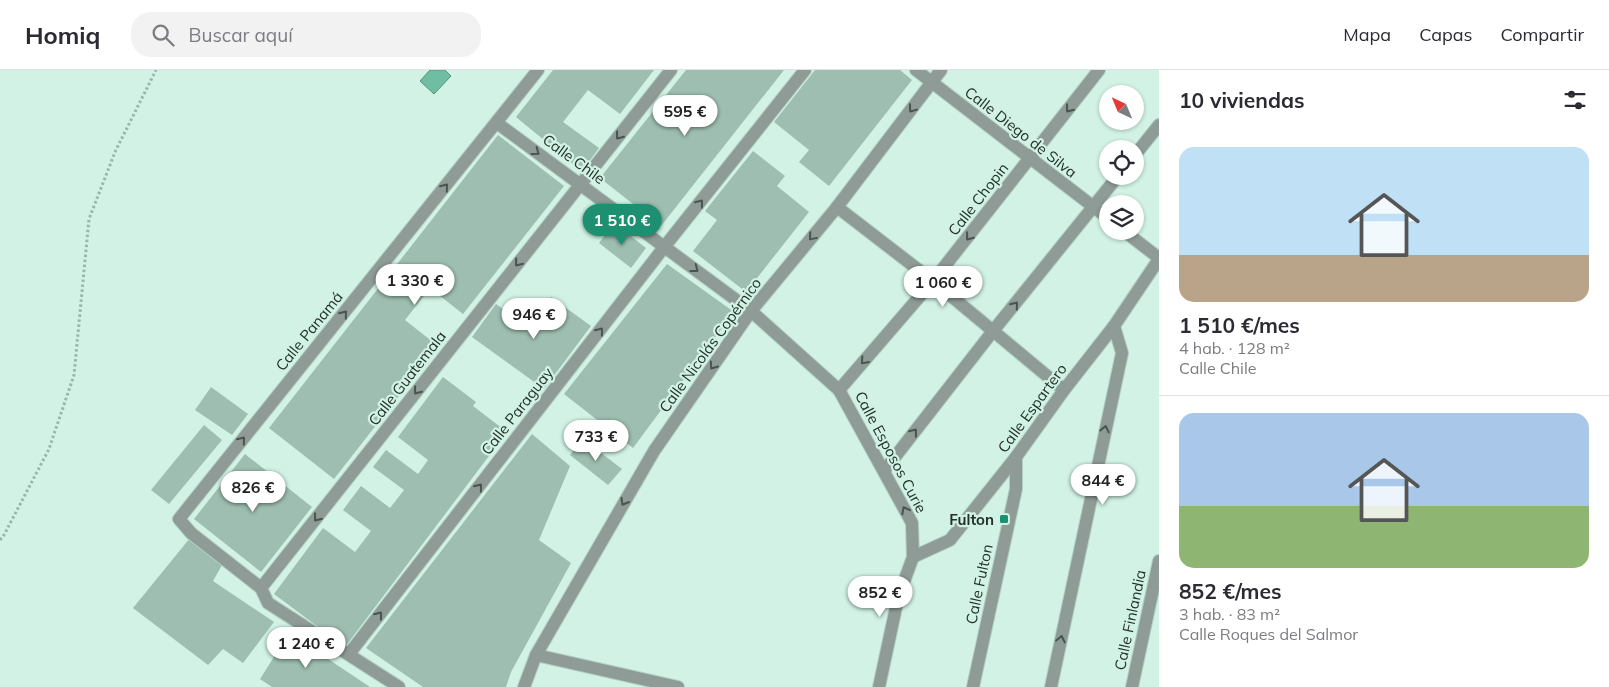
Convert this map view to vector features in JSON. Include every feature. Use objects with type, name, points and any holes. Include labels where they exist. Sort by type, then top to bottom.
[{"type":"street","name":"Calle Panamá","points":[[261,588],[191,533],[178,519],[538,70]]},
{"type":"street","name":"Calle Guatemala","points":[[261,588],[671,70]]},
{"type":"street","name":"Calle Paraguay","points":[[349,654],[805,70]]},
{"type":"street","name":"Calle Diego de Silva","points":[[916,70],[1099,212]]},
{"type":"street","name":"Calle Nicolás Copérnico","points":[[524,687],[536,655],[654,451],[751,311],[837,207],[941,70]]},
{"type":"street","name":"Calle Chopin","points":[[839,390],[933,281],[1099,70]]},
{"type":"street","name":"Calle Chile","points":[[497,123],[666,246],[751,311]]},
{"type":"street","points":[[1144,143],[1159,124]]},
{"type":"street","points":[[884,471],[1111,185]]},
{"type":"street","points":[[837,207],[933,281],[1064,390]]},
{"type":"street","points":[[1135,240],[1159,259]]},
{"type":"street","name":"Calle Espartero","points":[[913,557],[950,540],[1016,457],[1064,390],[1114,326],[1159,259]]},
{"type":"street","name":"Calle Esposos Curie","points":[[751,311],[839,390],[912,523],[913,557]]},
{"type":"street","points":[[1050,687],[1122,352],[1114,326]]},
{"type":"street","name":"Calle Fulton","points":[[973,687],[1016,489],[1016,457]]},
{"type":"street","points":[[879,687],[898,598],[913,557]]},
{"type":"street","name":"Calle Finlandia","points":[[1132,687],[1159,561]]},
{"type":"street","points":[[261,588],[268,603],[399,687]]},
{"type":"street","points":[[536,655],[678,687]]},
{"type":"path","points":[[0,540],[49,449],[74,375],[89,218],[115,152],[156,70]]},
{"type":"shaded area","points":[[430,70],[445,70],[451,76],[434,94],[420,81]]},
{"type":"building","points":[[553,70],[654,70],[620,114],[588,90],[563,122],[599,148],[585,167],[578,168],[516,117]]},
{"type":"building","points":[[686,70],[784,70],[661,226],[600,178]]},
{"type":"building","points":[[815,70],[900,70],[912,80],[829,186],[799,162],[809,150],[774,122]]},
{"type":"building","points":[[498,135],[564,186],[463,314],[430,288],[405,320],[438,346],[334,479],[269,428]]},
{"type":"building","points":[[753,151],[785,176],[777,186],[809,212],[746,292],[693,251],[717,220],[705,211]]},
{"type":"building","points":[[614,223],[646,248],[631,268],[599,243]]},
{"type":"building","points":[[667,264],[734,312],[633,448],[564,394]]},
{"type":"building","points":[[551,297],[591,326],[544,389],[472,337],[496,304],[528,327]]},
{"type":"building","points":[[443,377],[476,402],[473,406],[507,432],[345,647],[274,594],[323,528],[355,552],[371,531],[343,510],[361,486],[390,508],[404,490],[373,467],[386,450],[418,474],[428,460],[398,437]]},
{"type":"building","points":[[211,387],[248,414],[232,435],[195,410]]},
{"type":"building","points":[[204,425],[222,440],[169,504],[151,490]]},
{"type":"building","points":[[532,434],[570,466],[539,540],[571,563],[511,672],[506,687],[423,687],[366,648]]},
{"type":"building","points":[[583,439],[622,469],[608,485],[570,455]]},
{"type":"building","points":[[245,454],[312,507],[261,572],[194,519]]},
{"type":"building","points":[[190,538],[222,565],[213,581],[274,622],[243,663],[223,649],[208,665],[133,608]]},
{"type":"building","points":[[289,633],[370,687],[272,687],[260,679]]},
{"type":"place","name":"Fulton","points":[[1004,519]]}]
